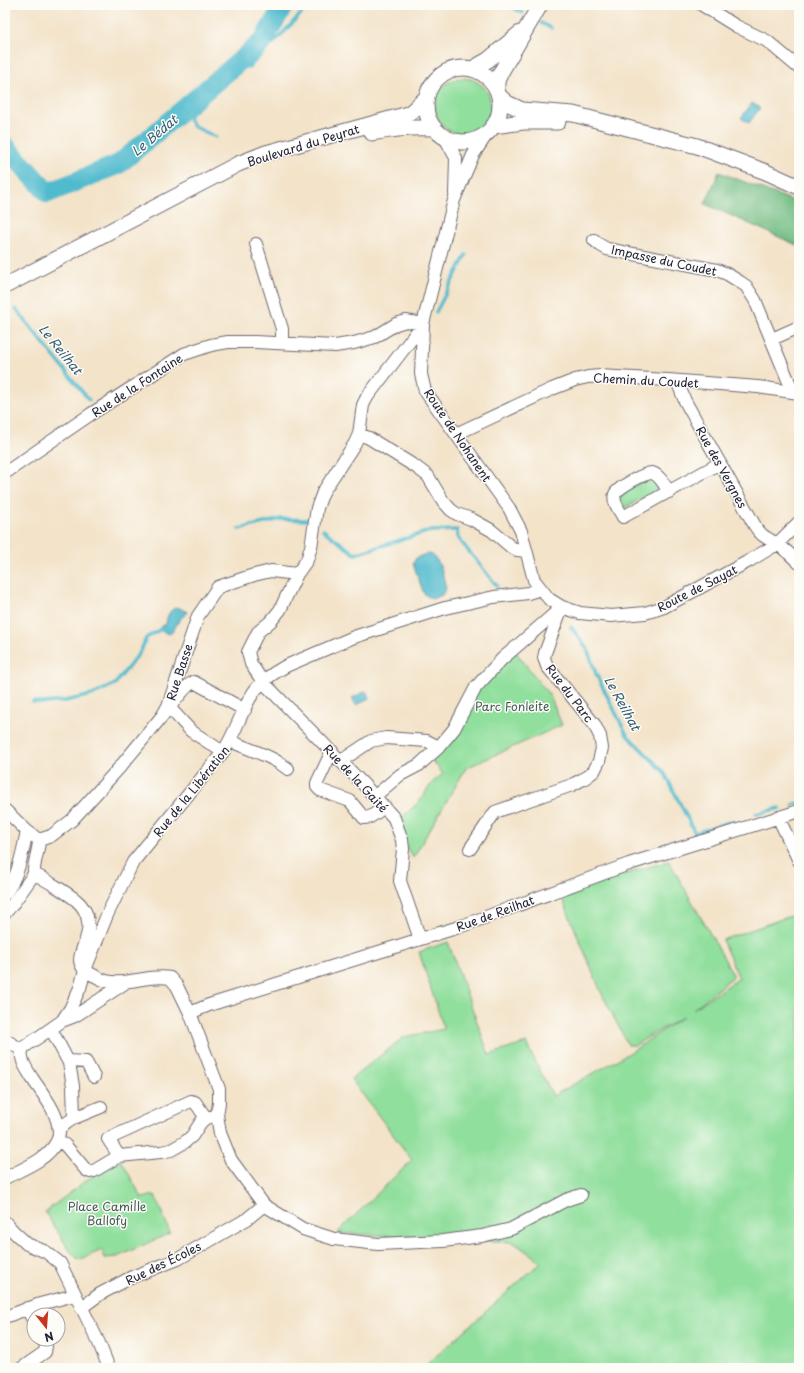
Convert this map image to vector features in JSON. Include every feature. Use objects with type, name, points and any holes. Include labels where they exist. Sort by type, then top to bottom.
[{"type":"main road","points":[[540,5],[500,72],[497,81],[498,93],[499,112],[491,129],[481,137],[462,142],[453,140],[439,132],[427,113],[427,97],[430,89],[434,82],[444,74],[455,69],[472,69],[486,76],[498,93],[507,103],[522,110],[573,114],[696,146],[766,172],[799,187]]},
{"type":"main road","points":[[472,69],[488,60],[527,27]]},
{"type":"main road","name":"Boulevard du Peyrat","points":[[5,286],[180,196],[238,164],[266,153],[410,113],[427,97]]},
{"type":"main road","points":[[491,129],[523,122],[572,121],[627,127]]},
{"type":"main road","name":"Boulevard du Peyrat","points":[[180,196],[268,163],[374,133],[420,127],[439,132]]},
{"type":"street","points":[[702,5],[736,26],[767,41],[799,68]]},
{"type":"street","name":"Route de Nohanent","points":[[491,129],[473,155],[454,200],[423,324],[421,374],[425,391],[509,508],[521,531],[534,580],[540,589]]},
{"type":"street","name":"Route de Nohanent","points":[[439,132],[456,158],[454,200]]},
{"type":"street","name":"Impasse du Coudet","points":[[594,240],[600,246],[607,249],[709,269],[727,274],[740,282],[751,294],[758,306],[796,393]]},
{"type":"street","points":[[256,244],[282,329],[282,343]]},
{"type":"street","name":"Rue de la Fontaine","points":[[5,473],[184,354],[211,345],[228,342],[335,346],[354,343],[375,337],[396,324],[406,321],[423,324]]},
{"type":"street","points":[[297,574],[307,560],[311,548],[318,508],[323,492],[349,453],[359,434],[363,405],[366,397],[423,324]]},
{"type":"street","points":[[772,339],[799,327]]},
{"type":"street","name":"Chemin du Coudet","points":[[456,434],[552,389],[575,380],[588,377],[600,376],[758,387],[796,393]]},
{"type":"street","name":"Rue des Vergnes","points":[[677,381],[685,402],[761,536],[777,544],[799,562]]},
{"type":"street","points":[[359,434],[369,438],[405,459],[428,476],[443,501],[451,510],[491,530],[511,547],[517,550],[526,551]]},
{"type":"street","points":[[669,492],[720,463]]},
{"type":"street","name":"Route de Sayat","points":[[540,589],[548,599],[562,607],[580,613],[611,616],[645,612],[664,607],[683,598],[777,544],[799,522]]},
{"type":"street","name":"Rue Basse","points":[[39,840],[51,836],[72,820],[120,767],[168,706],[198,616],[218,588],[254,575],[271,571],[297,574]]},
{"type":"street","name":"Rue de la Gaité","points":[[297,574],[280,610],[271,621],[258,632],[248,652],[251,664],[263,682],[332,751],[394,818],[402,840],[403,849],[400,881],[420,939]]},
{"type":"street","name":"Rue de la Libération","points":[[62,1021],[74,1002],[107,916],[133,862],[224,752],[256,689],[263,682],[275,672],[286,666],[354,638],[445,608],[494,597],[528,593],[540,589]]},
{"type":"street","points":[[375,796],[400,775],[419,765],[438,748],[454,729],[476,686],[502,660],[562,607]]},
{"type":"street","name":"Rue du Parc","points":[[470,849],[495,812],[579,781],[594,771],[599,761],[602,748],[600,736],[594,724],[547,666],[544,658],[548,643],[562,607]]},
{"type":"street","points":[[224,752],[191,731],[168,706],[175,703],[190,684],[194,682],[245,710]]},
{"type":"street","points":[[341,761],[371,741],[386,738],[427,741],[438,748]]},
{"type":"street","points":[[230,741],[259,753],[288,769]]},
{"type":"street","points":[[332,751],[317,783],[317,787],[320,790],[350,801],[364,818],[370,817],[385,807]]},
{"type":"street","points":[[350,801],[366,787]]},
{"type":"street","points":[[5,810],[39,840],[39,847],[33,868],[34,874],[5,914]]},
{"type":"street","name":"Rue de Reilhat","points":[[190,1013],[209,1005],[459,927],[629,864],[799,811]]},
{"type":"street","points":[[778,817],[799,861]]},
{"type":"street","points":[[5,894],[13,883],[21,862],[27,831]]},
{"type":"street","points":[[34,874],[76,900],[83,908],[88,920],[89,934],[80,956],[81,966],[85,970],[106,981],[125,983],[162,976],[170,978],[177,986],[190,1013],[219,1089],[219,1103],[212,1117],[201,1122],[192,1136],[171,1150],[119,1156],[94,1172],[90,1172],[86,1170],[65,1145],[58,1141]]},
{"type":"street","points":[[5,1178],[46,1155],[58,1141],[59,1128],[56,1116],[52,1107],[25,1067],[22,1060],[22,1050],[62,1021],[75,1016],[125,983]]},
{"type":"street","points":[[51,1029],[68,1060],[73,1086],[74,1118]]},
{"type":"street","points":[[5,1042],[7,1041],[14,1044],[22,1050]]},
{"type":"street","points":[[68,1060],[86,1062],[94,1077]]},
{"type":"street","points":[[119,1156],[108,1139],[191,1101],[195,1102],[212,1117],[231,1160],[264,1204],[303,1229],[334,1239],[378,1244],[443,1242],[482,1236],[511,1229],[566,1200],[581,1195]]},
{"type":"street","points":[[59,1128],[74,1118],[101,1107]]},
{"type":"street","name":"Rue des Écoles","points":[[81,1308],[100,1294],[178,1259],[247,1219],[264,1204]]},
{"type":"street","points":[[5,1222],[27,1244],[46,1252],[60,1263],[99,1343],[109,1368]]},
{"type":"street","points":[[31,1307],[75,1295]]},
{"type":"street","points":[[5,1317],[26,1308]]},
{"type":"street","points":[[22,1368],[45,1352],[46,1347]]},
{"type":"green space","points":[[463,78],[474,80],[483,86],[489,95],[491,106],[489,117],[483,126],[474,132],[463,134],[452,132],[443,126],[437,117],[435,106],[437,95],[443,86],[452,80]]},
{"type":"green space","points":[[719,172],[799,203],[799,246],[705,204]]},
{"type":"green space","points":[[648,478],[655,480],[658,486],[656,491],[626,507],[620,503],[620,493]]},
{"type":"green space","name":"Parc Fonleite","points":[[516,652],[550,696],[562,725],[466,768],[413,858],[408,850],[398,821],[419,802],[432,783],[443,774],[431,759],[478,688]]},
{"type":"green space","points":[[669,861],[734,976],[692,1010],[739,978],[722,940],[799,913],[799,1368],[423,1368],[541,1262],[513,1242],[337,1233],[412,1160],[351,1079],[404,1037],[444,1029],[419,952],[448,942],[489,1055],[526,1043],[553,1096],[631,1052],[684,1016],[635,1045],[628,1045],[601,992],[561,896],[594,883]]},
{"type":"green space","name":"Place Camille Ballofy","points":[[121,1160],[142,1198],[155,1195],[170,1233],[117,1257],[105,1258],[102,1250],[79,1260],[70,1251],[45,1212],[88,1179]]},
{"type":"water","points":[[752,103],[760,108],[749,123],[741,118]]},
{"type":"water","points":[[428,553],[432,555],[439,563],[446,588],[442,595],[432,599],[424,594],[413,564],[416,558]]},
{"type":"water","points":[[178,607],[187,612],[185,615],[180,619],[170,634],[161,631],[159,628],[166,624],[169,613],[172,609]]},
{"type":"water","points":[[366,691],[370,699],[356,705],[352,698]]},
{"type":"waterway","name":"Le Bédat","points":[[5,146],[48,193],[119,164],[262,42],[284,5]]},
{"type":"waterway","points":[[249,67],[309,5]]},
{"type":"waterway","points":[[508,5],[523,13]]},
{"type":"waterway","points":[[541,23],[551,28]]},
{"type":"waterway","points":[[184,109],[193,126],[216,137]]},
{"type":"waterway","points":[[436,312],[466,255]]},
{"type":"waterway","name":"Le Reilhat","points":[[16,309],[89,400]]},
{"type":"waterway","name":"Le Reilhat","points":[[239,529],[281,519],[309,520]]},
{"type":"waterway","name":"Le Reilhat","points":[[323,530],[355,554],[430,531],[457,530],[458,538],[497,586]]},
{"type":"waterway","name":"Le Reilhat","points":[[571,627],[587,648],[596,674],[627,735],[664,772],[695,833],[732,821]]},
{"type":"waterway","points":[[33,702],[44,703],[65,701],[92,695],[115,684],[141,651],[146,638],[161,629]]},
{"type":"waterway","name":"Le Reilhat","points":[[793,805],[798,803]]},
{"type":"waterway","name":"Le Reilhat","points":[[756,814],[780,808]]}]
